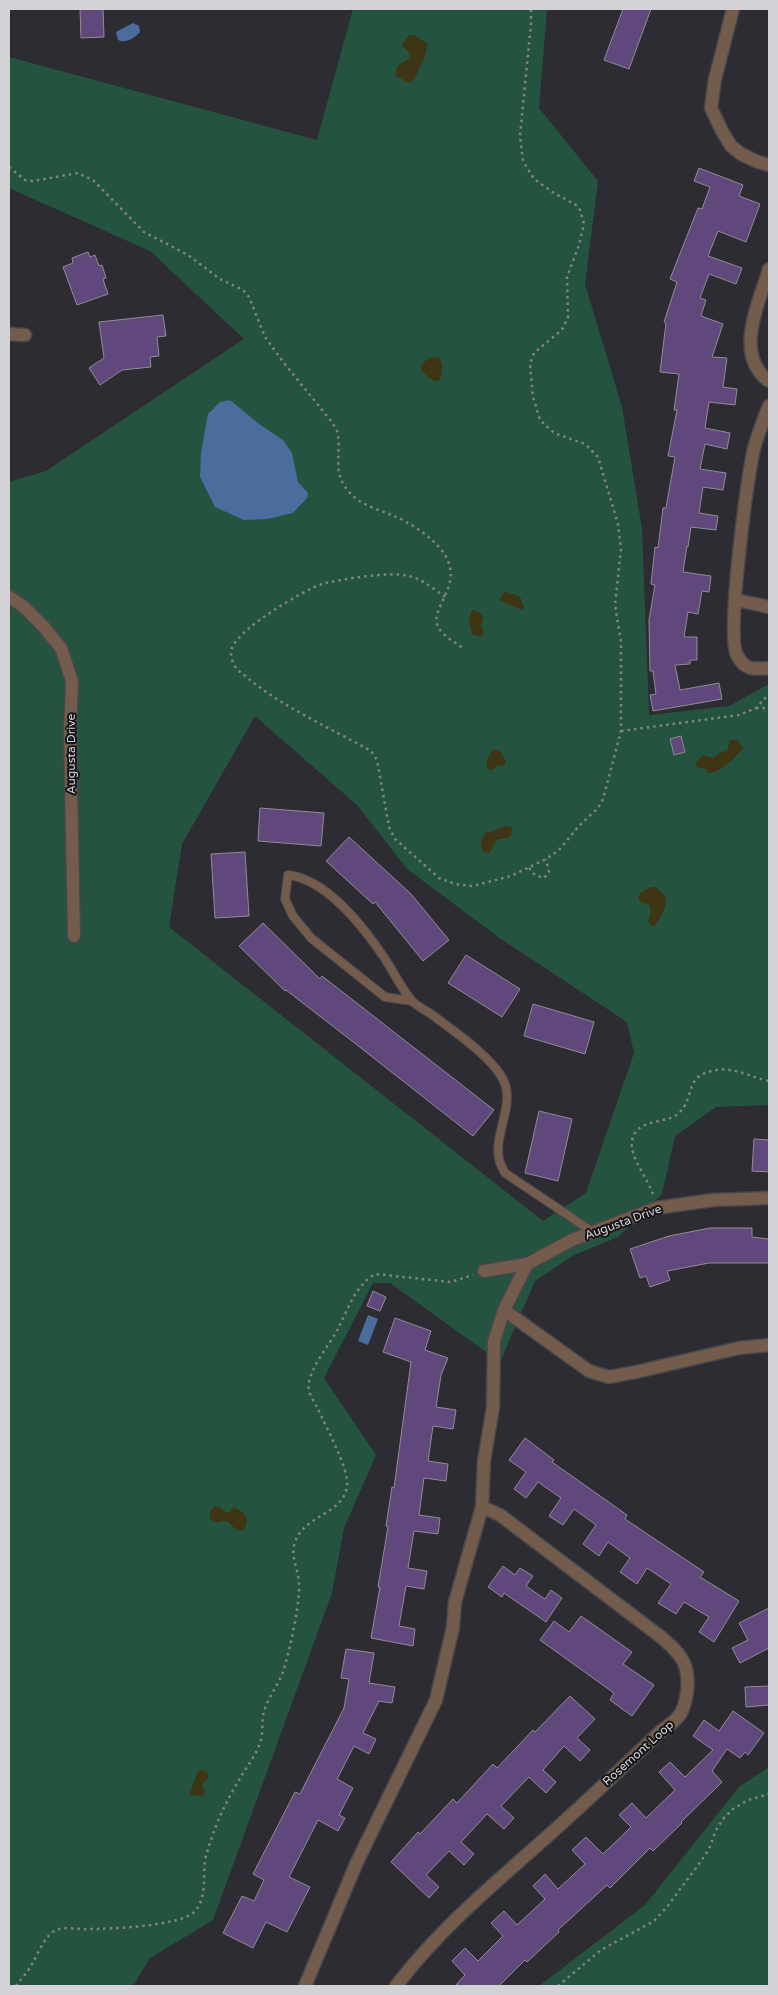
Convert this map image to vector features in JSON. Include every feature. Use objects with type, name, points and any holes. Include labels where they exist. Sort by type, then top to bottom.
[{"type":"street","points":[[733,9],[715,79],[712,108],[722,131],[732,146],[742,154],[769,165]]},
{"type":"street","points":[[769,269],[758,302],[750,338],[755,365],[769,381]]},
{"type":"street","points":[[9,334],[26,336]]},
{"type":"street","points":[[769,406],[753,452],[738,561],[734,614],[735,653],[741,662],[750,669],[769,668]]},
{"type":"street","name":"Augusta Drive","points":[[9,597],[22,606],[43,626],[61,648],[72,681],[70,734],[74,936]]},
{"type":"street","points":[[736,600],[769,607]]},
{"type":"street","name":"Augusta Drive","points":[[484,1271],[527,1264],[572,1240],[656,1208],[713,1200],[769,1198]]},
{"type":"street","points":[[305,1986],[358,1862],[436,1700],[449,1646],[458,1594],[482,1508],[484,1461],[492,1407],[494,1341],[504,1310],[527,1264]]},
{"type":"street","points":[[504,1310],[589,1371],[609,1377],[739,1348],[769,1345]]},
{"type":"street","name":"Rosemont Loop","points":[[396,1986],[416,1960],[473,1901],[550,1834],[660,1731],[673,1722],[681,1712],[687,1691],[688,1678],[684,1663],[674,1648],[661,1636],[500,1515],[482,1508]]},
{"type":"lane","points":[[412,1001],[385,997],[312,938],[293,916],[285,899],[288,875],[299,876],[317,886],[348,912],[381,952],[412,1001],[460,1036],[492,1064],[505,1084],[506,1103],[499,1144],[499,1159],[505,1173],[593,1232]]},
{"type":"path","points":[[445,597],[420,580],[408,575],[357,578],[324,584],[307,590],[258,621],[239,637],[232,647],[231,656],[236,669],[263,690],[371,751],[377,760],[390,827],[395,839],[439,878],[455,884],[472,886],[511,876],[546,859],[559,850],[578,826],[598,808],[605,793],[621,731],[621,642],[615,605],[621,549],[618,524],[598,457],[585,444],[554,433],[547,428],[540,420],[533,397],[530,364],[534,353],[563,328],[568,317],[567,277],[579,245],[584,224],[580,210],[576,205],[534,179],[523,161],[520,136],[531,9]]},
{"type":"path","points":[[9,167],[24,180],[33,181],[78,173],[85,175],[93,180],[144,232],[188,255],[220,279],[243,290],[249,296],[265,337],[337,431],[340,478],[352,495],[367,505],[410,524],[444,554],[450,566],[452,582],[436,620],[440,630],[464,648]]},
{"type":"path","points":[[756,708],[769,694]]},
{"type":"path","points":[[621,731],[739,715],[756,708],[769,708]]},
{"type":"path","points":[[529,868],[535,875],[544,878],[548,872],[546,859]]},
{"type":"path","points":[[656,1208],[646,1178],[632,1149],[632,1140],[636,1132],[646,1125],[678,1114],[684,1107],[691,1086],[696,1078],[705,1073],[718,1070],[733,1070],[769,1081]]},
{"type":"path","points":[[16,1986],[32,1965],[44,1943],[55,1930],[66,1928],[86,1930],[177,1920],[186,1917],[198,1907],[202,1900],[206,1856],[215,1828],[238,1782],[261,1743],[265,1709],[286,1664],[299,1582],[293,1550],[295,1542],[306,1524],[339,1503],[348,1486],[335,1446],[308,1392],[309,1381],[366,1278],[375,1274],[451,1282],[484,1271]]},
{"type":"path","points":[[558,1986],[601,1950],[654,1921],[701,1862],[723,1819],[748,1800],[769,1794]]},
{"type":"green space","points":[[353,9],[547,9],[539,108],[598,181],[585,284],[622,407],[642,529],[649,715],[729,706],[769,684],[769,1105],[716,1107],[675,1136],[662,1194],[618,1237],[574,1255],[535,1281],[500,1362],[390,1283],[373,1283],[324,1378],[376,1455],[344,1528],[332,1593],[213,1920],[150,1958],[133,1986],[9,1986],[9,482],[46,471],[244,339],[150,251],[9,188],[9,57],[317,140]],"holes":[[[255,716],[357,805],[407,869],[501,939],[627,1022],[634,1053],[586,1193],[543,1221],[169,927],[182,844]]]},
{"type":"green space","points":[[769,1767],[769,1986],[539,1986],[645,1905],[739,1787]]},
{"type":"sand","points":[[409,35],[414,35],[428,44],[415,78],[409,83],[396,76],[396,69],[410,58],[409,53],[402,45]]},
{"type":"sand","points":[[438,357],[442,362],[442,368],[440,380],[437,381],[424,374],[421,370],[421,365],[428,358]]},
{"type":"sand","points":[[505,591],[520,597],[524,607],[522,610],[499,600]]},
{"type":"sand","points":[[472,610],[478,611],[484,618],[481,625],[484,634],[481,637],[472,634],[469,619]]},
{"type":"sand","points":[[730,740],[737,740],[743,748],[727,764],[712,773],[707,773],[706,769],[697,767],[696,762],[703,755],[713,758],[721,752],[727,751]]},
{"type":"sand","points":[[495,749],[501,752],[506,762],[504,766],[497,765],[492,771],[487,768],[487,762]]},
{"type":"sand","points":[[505,826],[512,827],[511,836],[497,840],[489,853],[483,851],[481,843],[486,832],[491,832]]},
{"type":"sand","points":[[651,887],[656,887],[666,899],[663,912],[654,926],[650,925],[648,920],[651,912],[649,904],[641,903],[638,898],[640,893]]},
{"type":"sand","points":[[214,1506],[220,1507],[226,1513],[230,1512],[234,1507],[244,1513],[247,1519],[245,1528],[241,1531],[237,1530],[228,1522],[221,1521],[216,1523],[210,1519],[210,1513]]},
{"type":"sand","points":[[198,1771],[207,1771],[209,1777],[202,1784],[205,1793],[203,1796],[189,1795]]},
{"type":"water","points":[[133,23],[139,26],[140,32],[127,41],[118,40],[116,32]]},
{"type":"water","points":[[230,400],[259,424],[283,440],[292,453],[298,482],[308,493],[307,498],[293,513],[267,519],[244,520],[215,507],[200,477],[201,452],[208,414],[220,402]]},
{"type":"water","points":[[368,1315],[378,1319],[368,1345],[358,1341]]},
{"type":"building","points":[[80,9],[103,9],[104,37],[81,38]]},
{"type":"building","points":[[623,9],[651,9],[629,69],[604,60]]},
{"type":"building","points":[[699,168],[743,185],[739,196],[760,204],[746,242],[718,231],[708,256],[742,268],[736,284],[709,274],[700,298],[706,300],[701,316],[723,324],[712,357],[727,358],[723,387],[737,389],[735,405],[709,402],[705,428],[730,433],[727,449],[705,444],[700,469],[726,473],[723,490],[703,487],[699,513],[718,516],[716,530],[691,527],[687,546],[683,572],[711,576],[709,592],[702,591],[698,614],[688,612],[684,637],[697,637],[697,660],[690,660],[690,664],[675,665],[680,690],[719,683],[722,699],[653,711],[650,695],[656,694],[653,671],[650,671],[649,620],[655,585],[651,584],[655,547],[658,548],[663,508],[666,508],[675,457],[668,456],[677,410],[674,410],[679,374],[660,372],[666,323],[664,322],[677,282],[670,279],[698,208],[702,209],[710,187],[694,181]]},
{"type":"building","points":[[88,252],[90,257],[95,255],[99,266],[102,265],[106,278],[103,279],[108,294],[77,305],[63,267],[73,263],[72,258]]},
{"type":"building","points":[[163,315],[166,336],[157,337],[159,356],[150,357],[151,367],[122,370],[100,385],[89,368],[104,358],[99,322]]},
{"type":"building","points":[[681,736],[685,752],[674,755],[670,739]]},
{"type":"building","points":[[260,808],[324,813],[321,846],[258,841]]},
{"type":"building","points":[[349,837],[411,894],[449,940],[423,961],[375,902],[373,904],[326,861]]},
{"type":"building","points":[[245,852],[249,916],[215,918],[211,854]]},
{"type":"building","points":[[263,923],[320,979],[322,976],[494,1110],[473,1136],[285,991],[239,946]]},
{"type":"building","points":[[466,955],[520,989],[502,1017],[448,983]]},
{"type":"building","points":[[533,1004],[594,1022],[585,1054],[524,1036]]},
{"type":"building","points":[[539,1111],[572,1119],[558,1181],[525,1173]]},
{"type":"building","points":[[754,1139],[769,1140],[769,1172],[752,1171]]},
{"type":"building","points":[[710,1228],[752,1228],[752,1237],[769,1239],[769,1263],[709,1263],[667,1271],[670,1280],[650,1287],[646,1276],[640,1278],[630,1249],[669,1236]]},
{"type":"building","points":[[373,1291],[386,1297],[380,1311],[367,1306]]},
{"type":"building","points":[[395,1318],[431,1331],[425,1350],[448,1358],[441,1375],[436,1407],[456,1410],[453,1429],[433,1426],[428,1461],[448,1464],[446,1481],[424,1478],[419,1515],[440,1518],[438,1534],[414,1531],[408,1568],[427,1571],[424,1589],[406,1586],[399,1626],[415,1629],[413,1646],[371,1638],[380,1587],[378,1587],[388,1527],[386,1526],[392,1487],[394,1488],[411,1362],[383,1352]]},
{"type":"building","points":[[525,1438],[554,1460],[552,1462],[627,1515],[625,1519],[704,1572],[700,1577],[739,1601],[714,1642],[699,1632],[709,1617],[684,1602],[676,1614],[658,1603],[671,1584],[647,1568],[637,1584],[620,1572],[630,1558],[608,1542],[599,1556],[583,1544],[596,1525],[574,1509],[563,1525],[549,1516],[561,1498],[538,1482],[526,1498],[514,1489],[526,1472],[509,1460]]},
{"type":"building","points":[[503,1566],[515,1575],[520,1568],[533,1576],[526,1586],[545,1599],[551,1590],[562,1598],[546,1622],[504,1593],[502,1597],[488,1587]]},
{"type":"building","points":[[769,1608],[769,1648],[740,1663],[732,1648],[748,1640],[739,1623]]},
{"type":"building","points":[[581,1616],[632,1652],[623,1664],[654,1685],[632,1716],[610,1700],[614,1693],[540,1640],[554,1621],[569,1632]]},
{"type":"building","points":[[346,1649],[374,1653],[369,1683],[395,1687],[392,1703],[379,1701],[363,1733],[376,1739],[369,1754],[354,1746],[337,1779],[353,1788],[339,1815],[345,1818],[338,1831],[318,1820],[289,1877],[310,1887],[287,1932],[266,1922],[253,1948],[223,1933],[242,1896],[254,1901],[264,1880],[253,1874],[295,1792],[300,1794],[344,1708],[349,1679],[341,1678]]},
{"type":"building","points":[[769,1686],[769,1705],[746,1707],[745,1687]]},
{"type":"building","points":[[570,1696],[595,1719],[577,1738],[590,1750],[580,1761],[564,1746],[543,1770],[556,1782],[546,1793],[529,1777],[501,1806],[514,1818],[504,1829],[487,1814],[461,1842],[474,1854],[464,1865],[449,1851],[426,1875],[439,1887],[429,1898],[391,1862],[418,1832],[420,1834],[453,1799],[457,1803],[493,1764],[497,1768],[533,1730],[535,1732]]},
{"type":"building","points":[[733,1711],[764,1733],[748,1755],[745,1752],[740,1758],[727,1749],[712,1771],[722,1782],[682,1823],[653,1851],[650,1848],[610,1888],[607,1885],[558,1930],[559,1932],[527,1962],[525,1960],[499,1986],[455,1986],[465,1975],[452,1961],[465,1948],[478,1961],[503,1936],[491,1923],[504,1911],[517,1925],[545,1899],[533,1886],[545,1874],[558,1889],[585,1864],[572,1850],[586,1837],[603,1854],[631,1827],[619,1815],[632,1803],[646,1818],[675,1790],[659,1772],[670,1762],[685,1777],[713,1750],[693,1736],[704,1720],[719,1731]]}]
